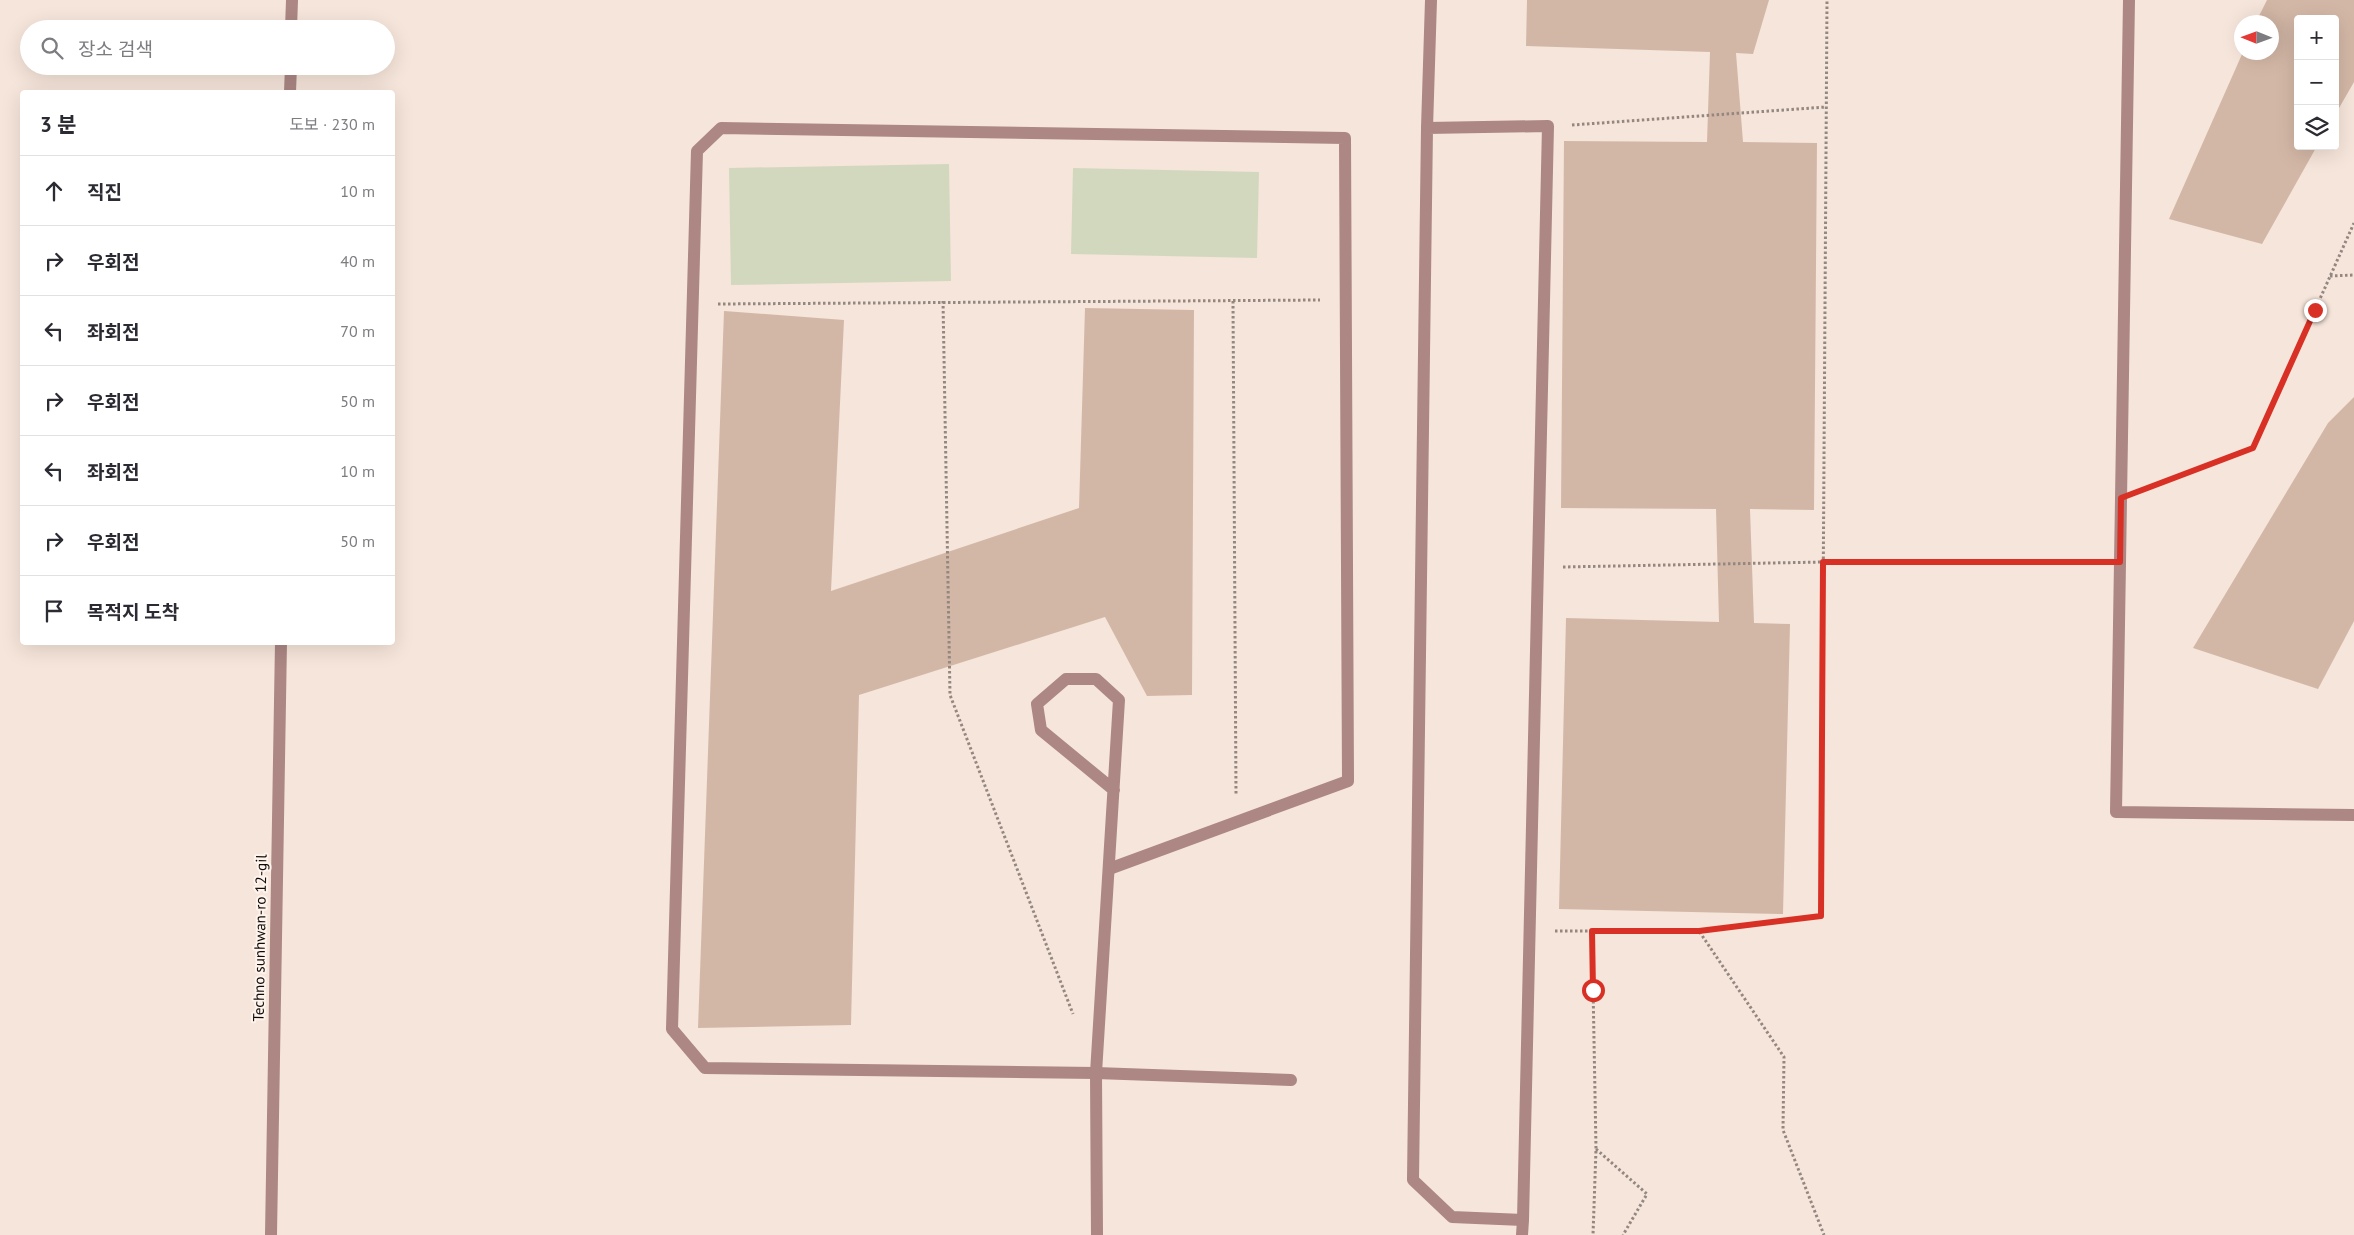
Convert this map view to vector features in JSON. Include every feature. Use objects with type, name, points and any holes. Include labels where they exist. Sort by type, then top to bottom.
[{"type":"street","points":[[291,20],[292,0]]},
{"type":"street","points":[[1431,0],[1427,128],[1413,1180],[1452,1217],[1523,1220]]},
{"type":"street","points":[[2129,0],[2116,812],[2354,815]]},
{"type":"street","points":[[290,90],[291,75]]},
{"type":"street","points":[[1427,128],[1548,126],[1522,1235]]},
{"type":"street","points":[[1109,869],[1348,781],[1345,138],[721,128],[697,151],[672,1029],[705,1068],[1096,1073],[1291,1080]]},
{"type":"street","name":"Techno sunhwan-ro 12-gil","points":[[271,1235],[281,645]]},
{"type":"street","points":[[1098,1235],[1096,1073],[1114,790],[1119,700],[1096,679],[1066,679],[1038,704],[1041,730],[1114,790]]},
{"type":"path","points":[[1530,930],[1699,931],[1821,916],[1827,0]]},
{"type":"path","points":[[1548,126],[1826,107]]},
{"type":"path","points":[[2121,498],[2253,448],[2354,223]]},
{"type":"path","points":[[2330,276],[2354,275]]},
{"type":"path","points":[[1233,300],[1236,823]]},
{"type":"path","points":[[693,305],[943,301],[1346,300]]},
{"type":"path","points":[[943,301],[950,695],[1075,1017]]},
{"type":"path","points":[[1538,567],[1823,562],[2120,562]]},
{"type":"path","points":[[1592,931],[1596,1149],[1594,1235]]},
{"type":"path","points":[[1699,931],[1784,1057],[1783,1130],[1824,1235]]},
{"type":"path","points":[[1596,1149],[1647,1194],[1622,1235]]},
{"type":"green space","points":[[949,164],[951,281],[731,285],[729,168]]},
{"type":"green space","points":[[1073,168],[1259,172],[1257,258],[1071,254]]},
{"type":"building","points":[[1527,0],[1769,0],[1753,54],[1736,53],[1743,142],[1817,143],[1814,510],[1750,509],[1754,623],[1790,624],[1783,914],[1559,909],[1566,618],[1719,622],[1716,509],[1561,508],[1564,141],[1707,142],[1710,52],[1526,46]]},
{"type":"building","points":[[2267,0],[2354,0],[2354,82],[2339,108],[2339,15],[2294,15],[2294,150],[2315,150],[2262,244],[2169,219],[2239,60],[2279,60],[2279,15],[2260,15]]},
{"type":"building","points":[[1085,308],[1194,310],[1192,695],[1147,696],[1105,617],[859,695],[851,1025],[698,1028],[724,311],[844,320],[831,591],[1079,508]]},
{"type":"building","points":[[2354,397],[2354,621],[2318,689],[2193,648],[2328,423]]},
{"type":"route","points":[[1593,990],[1592,931],[1699,931],[1821,916],[1823,562],[2120,562],[2121,498],[2253,448],[2315,310]]}]
